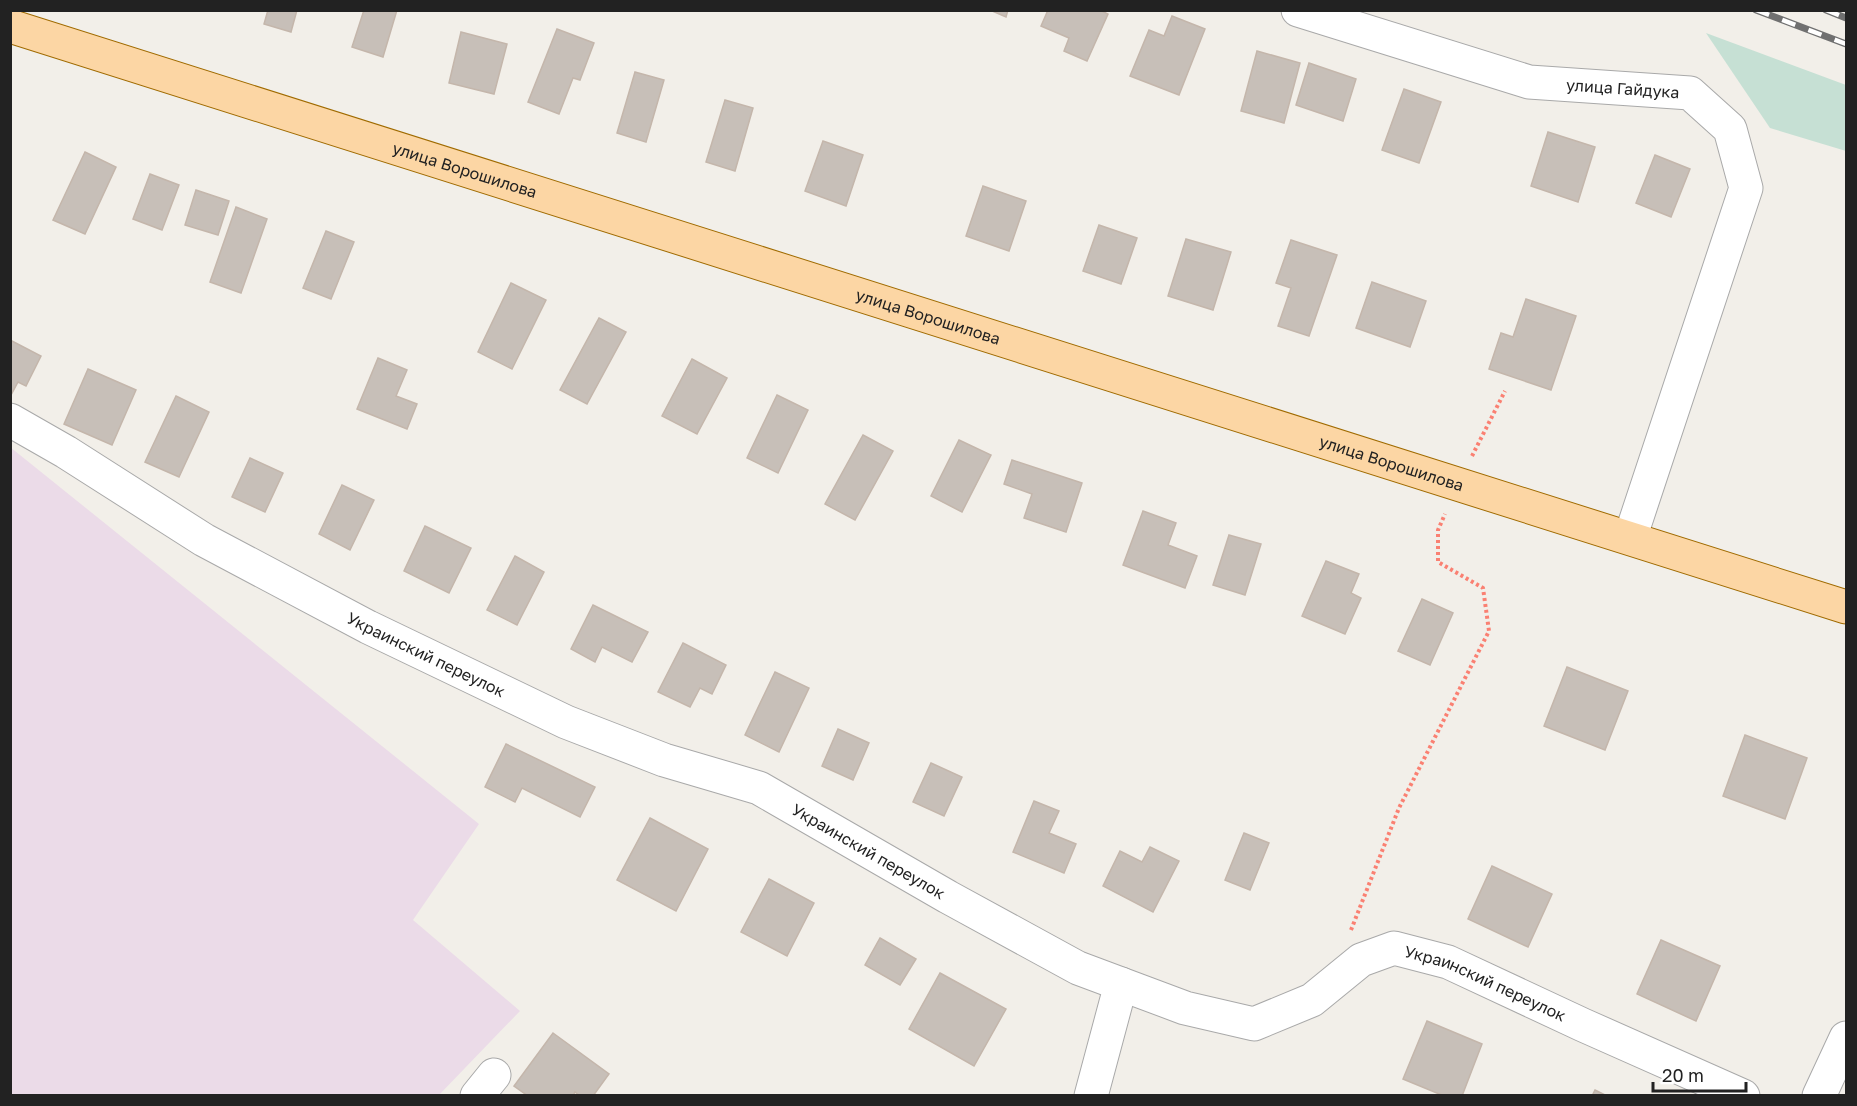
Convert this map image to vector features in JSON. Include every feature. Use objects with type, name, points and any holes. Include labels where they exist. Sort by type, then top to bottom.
[{"type":"main road","name":"улица Ворошилова","points":[[10,26],[1846,607]]},
{"type":"street","name":"улица Гайдука","points":[[1298,10],[1529,82],[1690,93],[1730,129],[1746,188],[1630,538]]},
{"type":"street","name":"Украинский переулок","points":[[10,420],[66,452],[204,540],[368,627],[566,722],[664,760],[759,788],[948,897],[1068,962],[1121,984],[1185,1008],[1254,1024],[1312,1000],[1361,960],[1394,948],[1448,962],[1583,1025],[1743,1095]]},
{"type":"street","points":[[1092,1095],[1121,984]]},
{"type":"street","points":[[1819,1095],[1846,1038]]},
{"type":"path","points":[[1331,984],[1399,808],[1489,631],[1483,588],[1438,562],[1438,530],[1504,391]]},
{"type":"shaded area","points":[[10,447],[479,824],[413,920],[520,1011],[439,1095],[11,1095]]},
{"type":"green space","points":[[1706,33],[1846,85],[1846,151],[1770,128]]},
{"type":"building","points":[[268,10],[297,10],[291,32],[264,24]]},
{"type":"building","points":[[364,10],[397,10],[383,57],[352,47]]},
{"type":"building","points":[[990,10],[1008,10],[1006,17]]},
{"type":"building","points":[[1048,10],[1100,10],[1108,14],[1087,61],[1064,51],[1069,38],[1041,26]]},
{"type":"building","points":[[1172,16],[1205,29],[1179,95],[1130,76],[1149,30],[1164,36]]},
{"type":"building","points":[[557,29],[594,43],[580,80],[573,78],[559,114],[528,102]]},
{"type":"building","points":[[461,32],[507,44],[494,94],[449,83]]},
{"type":"building","points":[[1257,51],[1300,63],[1284,123],[1241,111]]},
{"type":"building","points":[[1309,63],[1356,79],[1343,121],[1296,105]]},
{"type":"building","points":[[635,72],[664,80],[646,142],[617,133]]},
{"type":"building","points":[[1404,89],[1441,102],[1419,163],[1382,150]]},
{"type":"building","points":[[725,100],[753,108],[735,171],[706,162]]},
{"type":"building","points":[[1548,132],[1595,147],[1578,202],[1531,186]]},
{"type":"building","points":[[823,141],[863,155],[846,206],[805,191]]},
{"type":"building","points":[[85,152],[116,167],[85,234],[53,220]]},
{"type":"building","points":[[1655,155],[1690,169],[1671,217],[1636,203]]},
{"type":"building","points":[[150,174],[179,185],[162,230],[133,219]]},
{"type":"building","points":[[983,186],[1026,201],[1009,251],[966,236]]},
{"type":"building","points":[[196,190],[229,201],[218,235],[185,225]]},
{"type":"building","points":[[236,207],[267,219],[241,293],[210,282]]},
{"type":"building","points":[[1099,225],[1137,238],[1121,284],[1083,271]]},
{"type":"building","points":[[326,231],[354,242],[331,299],[303,288]]},
{"type":"building","points":[[1186,239],[1231,252],[1213,310],[1168,296]]},
{"type":"building","points":[[1291,240],[1337,255],[1309,336],[1278,326],[1291,288],[1276,283]]},
{"type":"building","points":[[1372,282],[1426,301],[1410,347],[1356,328]]},
{"type":"building","points":[[511,283],[546,300],[512,369],[478,352]]},
{"type":"building","points":[[1526,299],[1576,316],[1551,390],[1489,369],[1501,333],[1513,337]]},
{"type":"building","points":[[599,318],[626,332],[587,404],[560,390]]},
{"type":"building","points":[[10,340],[41,356],[26,386],[18,382],[10,397]]},
{"type":"building","points":[[378,358],[407,370],[396,396],[417,404],[407,429],[357,409]]},
{"type":"building","points":[[692,359],[727,378],[697,434],[662,416]]},
{"type":"building","points":[[88,369],[136,390],[112,445],[64,424]]},
{"type":"building","points":[[777,395],[808,410],[778,473],[747,458]]},
{"type":"building","points":[[176,396],[209,412],[179,477],[145,462]]},
{"type":"building","points":[[863,435],[893,451],[855,520],[825,504]]},
{"type":"building","points":[[959,440],[991,455],[962,512],[931,496]]},
{"type":"building","points":[[250,458],[283,473],[265,512],[232,497]]},
{"type":"building","points":[[1012,460],[1082,483],[1066,532],[1024,518],[1032,494],[1004,484]]},
{"type":"building","points":[[342,485],[374,500],[350,550],[319,534]]},
{"type":"building","points":[[1143,511],[1176,523],[1168,545],[1197,556],[1185,588],[1123,565]]},
{"type":"building","points":[[425,526],[471,548],[449,593],[404,571]]},
{"type":"building","points":[[1229,535],[1261,544],[1245,595],[1213,585]]},
{"type":"building","points":[[515,556],[544,572],[517,625],[487,610]]},
{"type":"building","points":[[1326,561],[1359,574],[1351,593],[1361,598],[1345,634],[1302,616]]},
{"type":"building","points":[[1422,599],[1453,613],[1430,665],[1398,651]]},
{"type":"building","points":[[593,605],[648,632],[632,662],[602,647],[595,662],[571,649]]},
{"type":"building","points":[[683,643],[726,665],[712,694],[700,688],[690,707],[658,692]]},
{"type":"building","points":[[1567,667],[1628,691],[1605,750],[1544,726]]},
{"type":"building","points":[[775,672],[809,688],[779,752],[745,735]]},
{"type":"building","points":[[838,729],[869,743],[853,780],[822,766]]},
{"type":"building","points":[[1745,735],[1807,758],[1785,819],[1723,796]]},
{"type":"building","points":[[506,744],[595,787],[580,817],[522,788],[515,802],[485,787]]},
{"type":"building","points":[[931,763],[962,777],[944,816],[913,802]]},
{"type":"building","points":[[1034,801],[1059,811],[1049,833],[1076,844],[1064,873],[1013,852]]},
{"type":"building","points":[[650,818],[708,849],[676,911],[617,880]]},
{"type":"building","points":[[1244,833],[1269,843],[1250,890],[1225,880]]},
{"type":"building","points":[[1150,847],[1179,861],[1153,912],[1103,886],[1120,851],[1142,862]]},
{"type":"building","points":[[1492,866],[1552,894],[1528,947],[1468,919]]},
{"type":"building","points":[[769,879],[814,903],[787,956],[741,932]]},
{"type":"building","points":[[880,938],[916,959],[900,985],[865,965]]},
{"type":"building","points":[[1661,940],[1720,966],[1696,1021],[1637,994]]},
{"type":"building","points":[[940,973],[1006,1009],[974,1066],[909,1029]]},
{"type":"building","points":[[1427,1021],[1482,1044],[1462,1096],[1444,1096],[1403,1079]]},
{"type":"building","points":[[553,1033],[609,1074],[593,1096],[580,1096],[575,1092],[573,1096],[528,1096],[514,1086]]},
{"type":"building","points":[[1595,1090],[1607,1096],[1592,1096]]},
{"type":"railway","points":[[1756,10],[1846,44]]},
{"type":"railway","points":[[1826,10],[1846,18]]}]
